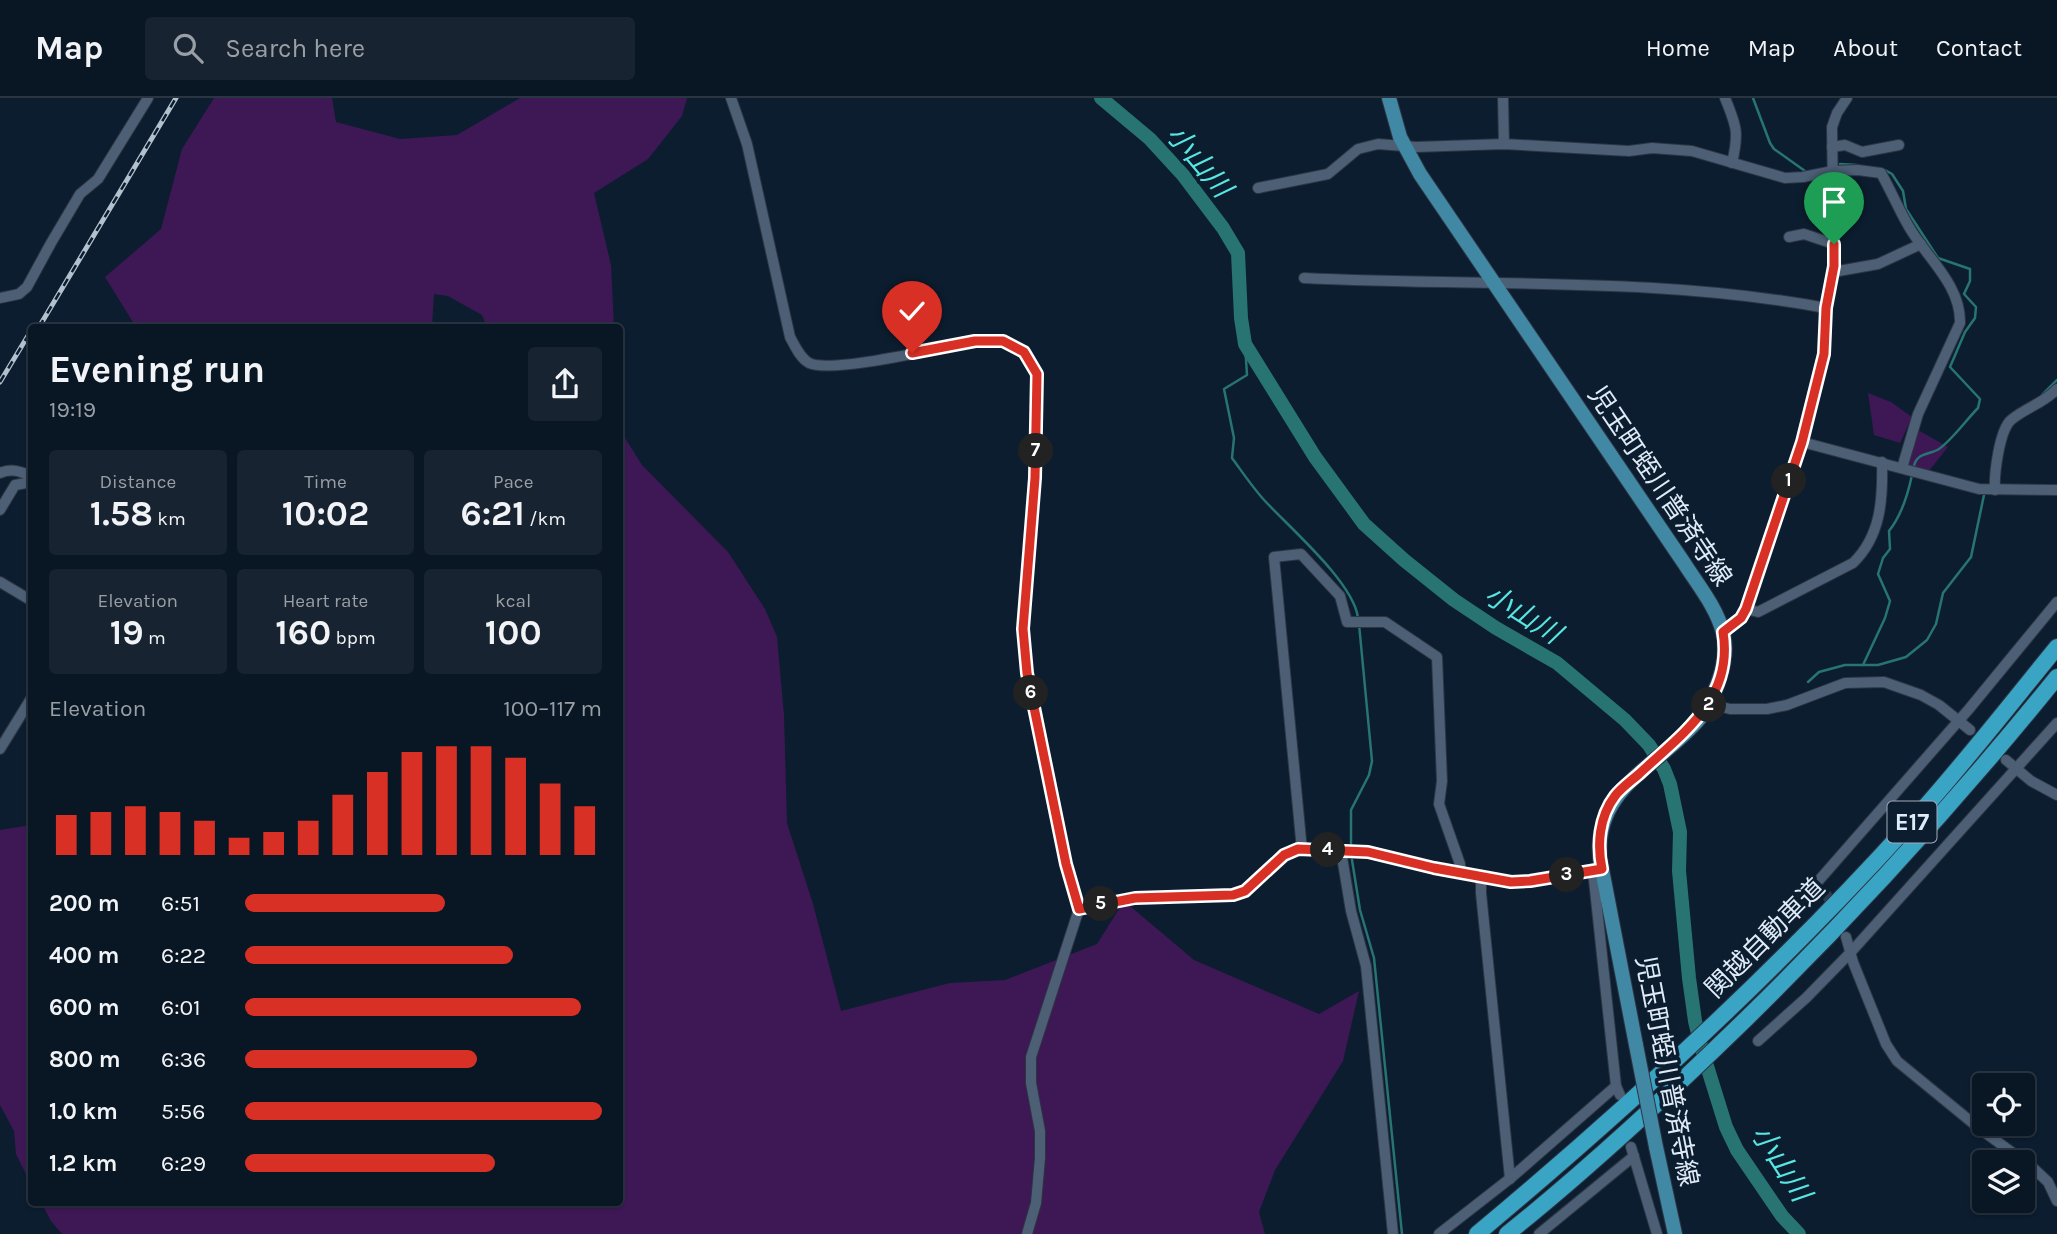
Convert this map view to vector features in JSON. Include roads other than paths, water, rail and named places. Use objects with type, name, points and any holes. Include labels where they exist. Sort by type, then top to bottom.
[{"type":"highway","name":"関越自動車道","points":[[1477,1234],[1667,1069],[1753,986],[1908,826],[2057,647]]},
{"type":"highway","name":"関越自動車道","points":[[1507,1234],[1675,1089],[1858,906],[1917,843],[2057,677]]},
{"type":"main road","name":"児玉町蛭川普済寺線","points":[[1389,98],[1404,147],[1684,564],[1718,618],[1723,632],[1723,666],[1710,704],[1697,721],[1615,797],[1601,828],[1597,870],[1675,1234]]},
{"type":"street","points":[[0,298],[19,294],[27,287],[80,194],[98,179],[148,98]]},
{"type":"street","points":[[731,98],[747,144],[790,337],[798,352],[809,362],[825,366],[849,365],[975,341],[994,340],[1016,346],[1024,352],[1035,369],[1038,404],[1035,478],[1023,629],[1027,673],[1066,864],[1079,909],[1031,1057],[1031,1083],[1040,1131],[1040,1158],[1035,1203],[1027,1234]]},
{"type":"street","points":[[1503,98],[1504,144]]},
{"type":"street","points":[[1724,98],[1733,119],[1737,139],[1732,163]]},
{"type":"street","points":[[1723,632],[1741,618],[1746,609],[1802,442],[1824,354],[1826,308],[1833,272],[1834,244],[1832,127],[1847,98]]},
{"type":"street","points":[[1258,188],[1328,174],[1357,149],[1368,145],[1404,147],[1504,144],[1629,151],[1652,148],[1692,151],[1785,178],[1833,171],[1881,173],[1920,244],[1954,291],[1960,311],[1960,323],[1918,414],[1902,468]]},
{"type":"street","points":[[1832,148],[1845,145],[1862,152],[1899,145]]},
{"type":"street","points":[[1789,237],[1804,234],[1834,244]]},
{"type":"street","points":[[1833,272],[1878,264],[1920,244]]},
{"type":"street","points":[[1304,278],[1638,287],[1768,297],[1826,308]]},
{"type":"street","points":[[1995,490],[1994,479],[2005,427],[2012,419],[2048,397],[2057,388]]},
{"type":"street","points":[[1802,442],[1971,487],[1995,490],[2057,490]]},
{"type":"street","points":[[1746,609],[1758,612],[1853,563],[1864,552],[1873,538],[1877,524],[1883,492],[1882,462]]},
{"type":"street","points":[[0,473],[17,470],[28,477]]},
{"type":"street","points":[[0,510],[15,485],[28,480]]},
{"type":"street","points":[[1302,849],[1274,557],[1301,554],[1340,596],[1348,622],[1385,622],[1437,657],[1442,781],[1440,804],[1460,864],[1460,873]]},
{"type":"street","points":[[0,582],[28,599]]},
{"type":"street","points":[[1750,959],[1958,721],[2057,602]]},
{"type":"street","points":[[1710,704],[1730,709],[1767,709],[1787,705],[1845,683],[1884,682],[1900,686],[1939,705],[1970,730]]},
{"type":"street","points":[[0,749],[28,704]]},
{"type":"street","points":[[1758,1041],[1806,998],[1851,952],[2057,723]]},
{"type":"street","points":[[2006,760],[2031,781],[2057,795]]},
{"type":"street","points":[[1079,909],[1135,898],[1233,895],[1245,891],[1284,855],[1302,849],[1368,852],[1511,882],[1597,870],[1618,1091],[1439,1234]]},
{"type":"street","points":[[1341,851],[1350,911],[1366,966],[1393,1234]]},
{"type":"street","points":[[1481,877],[1480,893],[1510,1179]]},
{"type":"street","points":[[1819,881],[1826,893]]},
{"type":"street","points":[[1846,937],[1886,1044],[1897,1060],[1980,1129],[2032,1167],[2048,1182],[2057,1201]]},
{"type":"street","points":[[1539,1234],[1551,1230],[1632,1151],[1657,1234]]},
{"type":"waterway","name":"小山川","points":[[1101,98],[1150,139],[1183,175],[1223,228],[1238,253],[1245,344],[1315,457],[1364,524],[1454,600],[1557,663],[1625,720],[1649,745],[1664,769],[1670,784],[1680,832],[1679,871],[1689,978],[1702,1050],[1726,1127],[1737,1150],[1782,1216],[1799,1234]]},
{"type":"waterway","points":[[1753,98],[1774,149],[1805,171]]},
{"type":"waterway","points":[[1840,164],[1857,165]]},
{"type":"waterway","points":[[1885,170],[1892,174],[1903,191],[1906,209],[1938,258],[1970,269],[1970,281],[1964,294],[1976,307],[1975,318],[1965,332],[1950,367],[1980,399],[1978,408],[1944,445],[1918,458],[1914,466]]},
{"type":"waterway","points":[[1245,344],[1247,375],[1224,389],[1234,438],[1232,458],[1261,496],[1333,573],[1354,604],[1358,618]]},
{"type":"waterway","points":[[2042,395],[2057,380]]},
{"type":"waterway","points":[[1863,665],[1890,601],[1878,574],[1883,558],[1890,549],[1889,531],[1904,504],[1912,475]]},
{"type":"waterway","points":[[1808,682],[1819,672],[1845,665],[1878,665],[1906,657],[1927,640],[1936,624],[1943,593],[1971,557],[1984,495]]},
{"type":"waterway","points":[[1351,843],[1351,810],[1369,775],[1372,761],[1359,624]]},
{"type":"waterway","points":[[1352,860],[1360,910],[1374,958],[1402,1234]]},
{"type":"tunnel","points":[[1826,893],[1834,912]]},
{"type":"railway","points":[[41,324],[176,98]]},
{"type":"railway","points":[[0,382],[28,336]]}]
